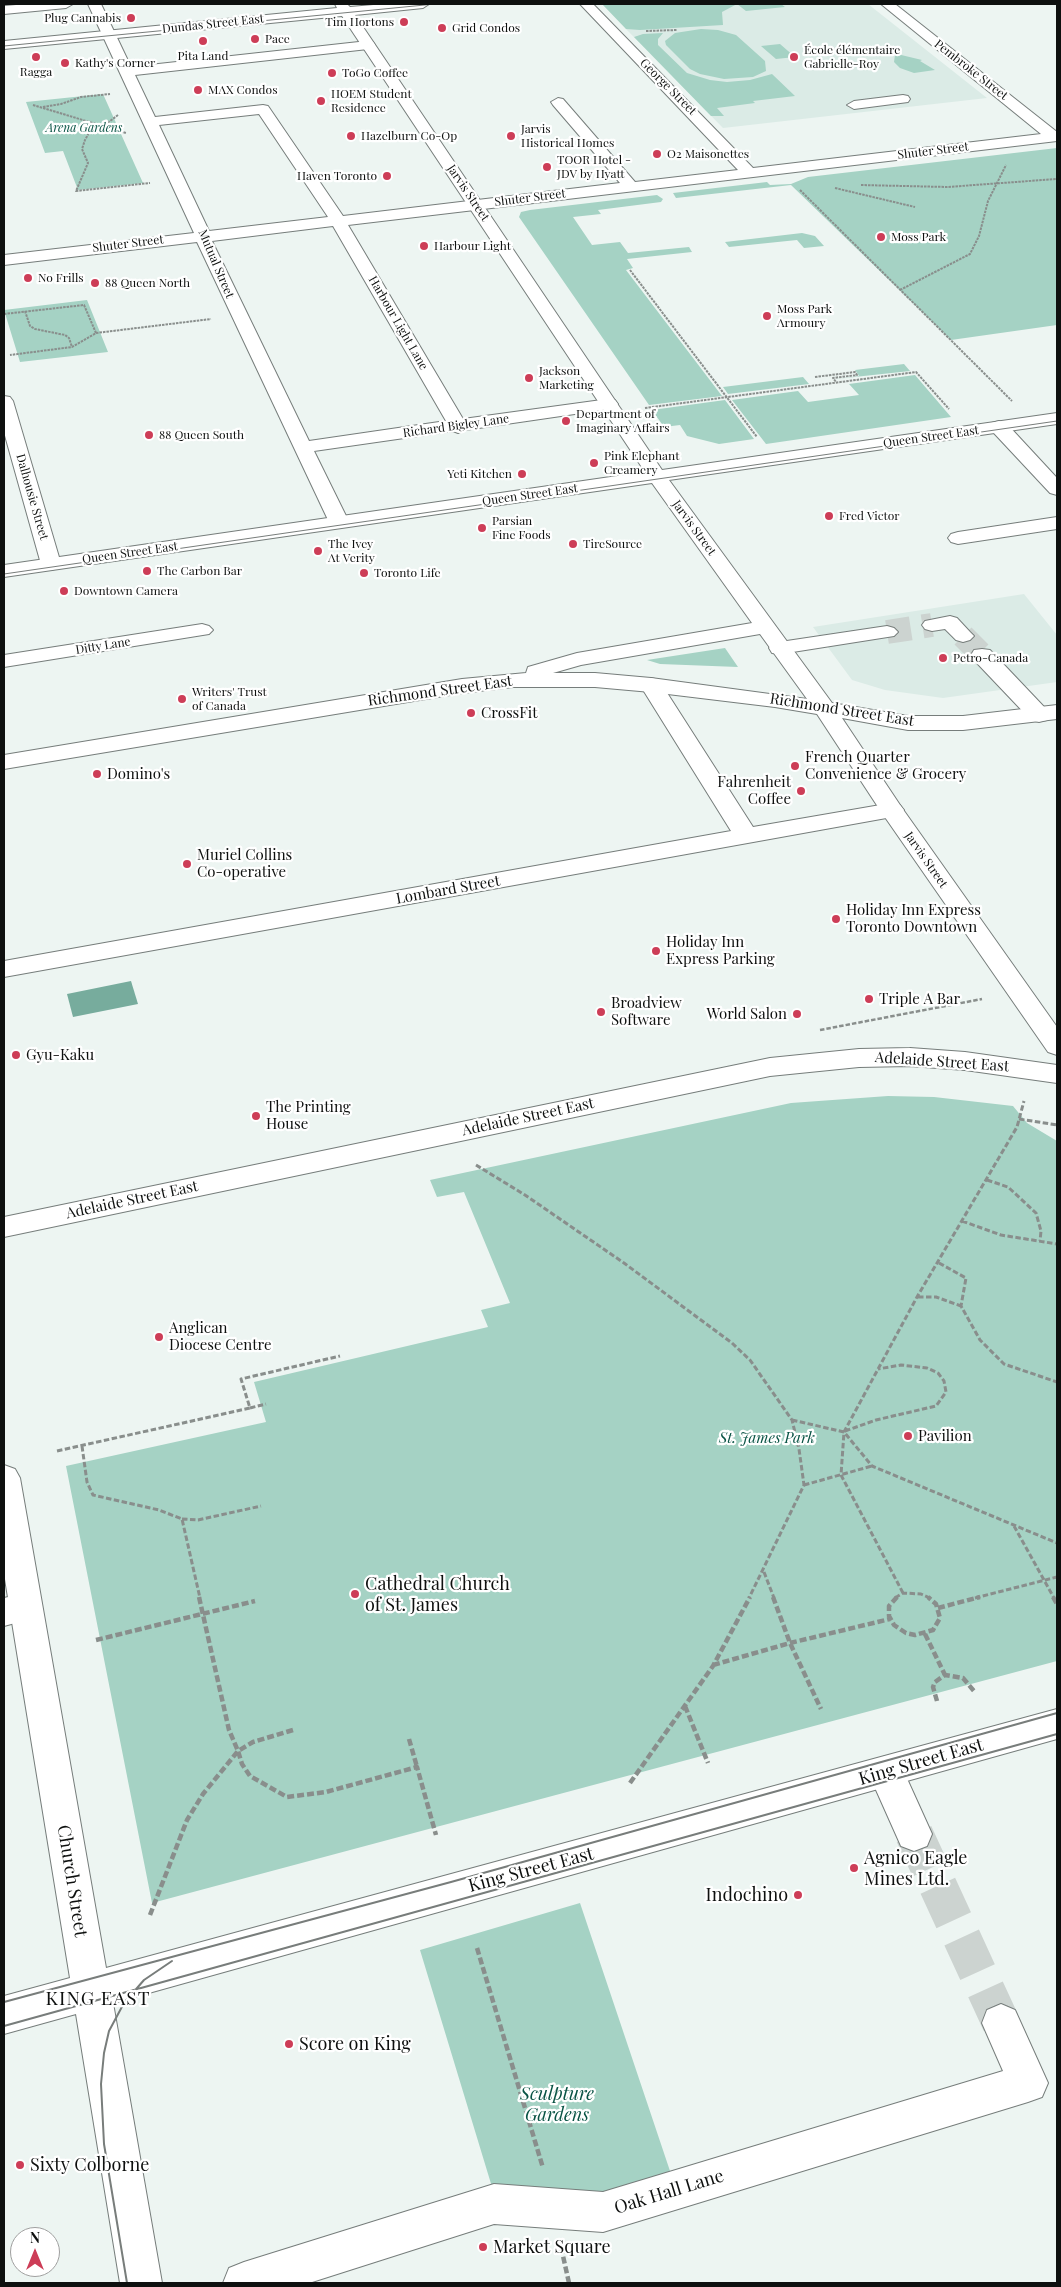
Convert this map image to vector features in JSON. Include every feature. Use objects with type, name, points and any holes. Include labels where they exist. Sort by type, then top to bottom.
[{"type":"main road","points":[[4,10],[66,4]]},
{"type":"main road","name":"Mutual Street","points":[[94,4],[150,122],[208,252],[339,522]]},
{"type":"main road","name":"Dundas Street East","points":[[4,44],[344,7],[423,4]]},
{"type":"main road","name":"George Street","points":[[586,4],[749,172]]},
{"type":"main road","points":[[888,4],[904,4]]},
{"type":"main road","name":"Pembroke Street","points":[[888,4],[1056,137]]},
{"type":"main road","name":"Jarvis Street","points":[[344,7],[657,476],[825,709],[892,810],[1057,1046]]},
{"type":"main road","points":[[126,72],[368,45]]},
{"type":"main road","points":[[854,105],[903,99]]},
{"type":"main road","points":[[558,102],[630,186]]},
{"type":"main road","name":"Harbour Light Lane","points":[[150,122],[263,109],[338,220],[458,427]]},
{"type":"main road","name":"Shuter Street","points":[[4,260],[1056,137]]},
{"type":"main road","name":"Dalhousie Street","points":[[4,401],[51,564]]},
{"type":"main road","name":"Richard Bigley Lane","points":[[303,448],[609,404]]},
{"type":"main road","name":"Queen Street East","points":[[4,571],[1057,418]]},
{"type":"main road","points":[[998,427],[1055,483]]},
{"type":"main road","points":[[958,538],[1057,523]]},
{"type":"main road","points":[[932,625],[950,622],[963,636]]},
{"type":"main road","points":[[513,680],[577,659],[765,627]]},
{"type":"main road","name":"Ditty Lane","points":[[4,661],[202,630]]},
{"type":"main road","points":[[780,648],[887,632]]},
{"type":"main road","points":[[982,655],[1048,714]]},
{"type":"main road","name":"Richmond Street East","points":[[4,762],[462,686],[513,680],[595,680],[651,684],[724,692],[908,722],[963,723],[1048,714]]},
{"type":"main road","points":[[651,684],[746,835]]},
{"type":"main road","name":"Lombard Street","points":[[4,969],[892,810]]},
{"type":"main road","name":"Adelaide Street East","points":[[4,1227],[770,1067],[859,1058],[910,1057],[965,1061],[1057,1074]]},
{"type":"main road","name":"Church Street","points":[[4,1478],[15,1610],[90,1992],[141,2283]]},
{"type":"main road","name":"King Street East","points":[[4,2015],[1057,1724]]},
{"type":"main road","points":[[886,1772],[914,1834]]},
{"type":"main road","name":"Oak Hall Lane","points":[[244,2283],[494,2204],[603,2212],[1028,2083],[1001,2023]]},
{"type":"path","points":[[641,32],[677,30]]},
{"type":"path","points":[[40,107],[61,104],[81,97],[114,94]]},
{"type":"path","points":[[33,105],[102,127],[128,133]]},
{"type":"path","points":[[125,110],[102,127],[90,131],[82,149],[88,163],[76,191],[156,182]]},
{"type":"path","points":[[900,290],[970,254],[979,236],[988,201],[1007,158]]},
{"type":"path","points":[[860,185],[947,187],[1057,179]]},
{"type":"path","points":[[795,185],[1014,403]]},
{"type":"path","points":[[840,185],[829,185],[915,207]]},
{"type":"path","points":[[630,270],[758,438]]},
{"type":"path","points":[[4,314],[84,304],[96,333]]},
{"type":"path","points":[[25,312],[30,326],[35,329],[65,335],[69,338],[72,347]]},
{"type":"path","points":[[10,355],[72,347],[96,333],[210,318]]},
{"type":"path","points":[[821,385],[814,376],[855,372],[857,375],[833,378],[836,383]]},
{"type":"path","points":[[645,408],[916,372],[951,411]]},
{"type":"path","points":[[820,1030],[982,999]]},
{"type":"path","points":[[903,1593],[841,1475],[844,1432],[917,1297],[987,1180],[1019,1119],[1024,1101]]},
{"type":"path","points":[[1019,1119],[1057,1125]]},
{"type":"path","points":[[476,1165],[534,1200],[624,1263],[732,1343],[750,1360],[792,1420],[799,1449],[804,1484],[764,1571],[713,1666],[630,1783]]},
{"type":"path","points":[[987,1180],[1008,1187],[1036,1213],[1041,1231],[1040,1241]]},
{"type":"path","points":[[962,1221],[1001,1235],[1057,1244]]},
{"type":"path","points":[[938,1263],[966,1278],[962,1289],[961,1306],[980,1340],[1004,1364],[1057,1382]]},
{"type":"path","points":[[917,1297],[936,1297],[961,1306]]},
{"type":"path","points":[[250,1408],[241,1379],[340,1356]]},
{"type":"path","points":[[792,1420],[844,1432],[876,1420],[936,1406],[946,1392],[944,1381],[938,1373],[928,1368],[901,1365],[878,1369]]},
{"type":"path","points":[[56,1451],[266,1404]]},
{"type":"path","points":[[844,1432],[872,1466],[1057,1543]]},
{"type":"path","points":[[82,1446],[87,1482],[93,1495],[159,1510],[182,1519],[198,1520],[261,1506]]},
{"type":"path","points":[[804,1484],[872,1466]]},
{"type":"path","points":[[182,1519],[229,1730],[242,1764],[250,1776],[287,1797],[326,1792],[417,1767]]},
{"type":"path","points":[[1013,1526],[1057,1604]]},
{"type":"path","points":[[764,1571],[790,1643],[820,1709]]},
{"type":"path","points":[[938,1608],[1057,1576]]},
{"type":"path","points":[[903,1593],[921,1594],[930,1598],[938,1608],[940,1615],[938,1624],[933,1630],[925,1634],[906,1633],[897,1628],[890,1619],[889,1606],[894,1599],[903,1593]]},
{"type":"path","points":[[96,1640],[255,1601]]},
{"type":"path","points":[[713,1666],[790,1643],[890,1619]]},
{"type":"path","points":[[925,1634],[945,1675]]},
{"type":"path","points":[[937,1701],[933,1687],[935,1682],[945,1675],[963,1678],[974,1691]]},
{"type":"path","points":[[684,1706],[708,1763]]},
{"type":"path","points":[[150,1915],[187,1820],[208,1788],[238,1751],[253,1742],[293,1730]]},
{"type":"path","points":[[409,1739],[436,1835]]},
{"type":"path","points":[[477,1948],[555,2208],[563,2265],[569,2283]]},
{"type":"shaded area","name":"École élémentaire Gabrielle-Roy","points":[[617,4],[868,4],[987,98],[723,128],[626,29]]},
{"type":"shaded area","points":[[1024,594],[1057,635],[1057,682],[943,698],[885,690],[852,680],[813,627]]},
{"type":"shaded area","points":[[131,981],[138,1004],[73,1017],[67,994]]},
{"type":"green space","points":[[602,4],[737,4],[722,12],[723,25],[640,30],[626,29]]},
{"type":"green space","points":[[737,4],[781,4],[785,7],[746,11]]},
{"type":"green space","points":[[701,29],[718,30],[736,35],[765,61],[766,71],[753,77],[724,79],[700,74],[690,69],[666,45],[665,41],[675,33]]},
{"type":"green space","points":[[663,33],[658,39],[658,45],[687,73],[710,80],[727,82],[750,80],[772,74],[795,96],[717,108],[724,116],[711,116],[634,37],[643,34]]},
{"type":"green space","points":[[780,44],[795,57],[776,59],[761,46]]},
{"type":"green space","points":[[895,55],[922,60],[920,61],[935,70],[914,73],[900,68],[894,62]]},
{"type":"green space","name":"Arena Gardens","points":[[103,94],[143,183],[78,190],[63,151],[45,153],[26,102]]},
{"type":"green space","name":"Moss Park","points":[[1057,148],[1057,325],[951,340],[791,185],[676,198],[673,193],[767,182],[770,185],[791,184],[808,177]]},
{"type":"green space","points":[[657,195],[663,199],[661,202],[598,210],[601,214],[573,217],[592,245],[620,242],[628,253],[689,247],[692,252],[627,259],[633,268],[626,270],[722,396],[649,405],[519,217],[521,212],[530,210]]},
{"type":"green space","points":[[802,233],[815,236],[824,246],[804,248],[797,240],[729,247],[725,242]]},
{"type":"green space","points":[[87,300],[108,352],[20,362],[4,310]]},
{"type":"green space","points":[[904,364],[910,371],[836,379],[859,376],[855,370]]},
{"type":"green space","points":[[915,375],[951,417],[766,444],[732,400],[798,391],[808,402],[859,395],[849,384]]},
{"type":"green space","points":[[803,377],[809,384],[728,394],[723,387]]},
{"type":"green space","points":[[725,400],[754,439],[719,444],[687,436],[680,425],[664,427],[652,410]]},
{"type":"green space","points":[[725,648],[738,667],[660,664],[647,660]]},
{"type":"green space","name":"St. James Park","points":[[888,1096],[934,1097],[1013,1106],[1027,1123],[1057,1141],[1057,1661],[152,1903],[66,1466],[266,1422],[254,1382],[488,1327],[481,1310],[510,1303],[464,1192],[437,1197],[430,1180],[791,1103]]},
{"type":"green space","name":"Sculpture Gardens","points":[[580,1903],[670,2171],[606,2195],[492,2187],[420,1950]]},
{"type":"tunnel","points":[[887,632],[932,625]]},
{"type":"tunnel","points":[[963,636],[982,655]]},
{"type":"tunnel","points":[[914,1834],[1001,2023]]},
{"type":"tram line","points":[[4,46],[435,4]]},
{"type":"tram line","points":[[4,574],[1057,421]]},
{"type":"tram line","points":[[4,2002],[451,1882],[1057,1713]]},
{"type":"tram line","points":[[136,1989],[1057,1734]]},
{"type":"tram line","points":[[136,1989],[144,1980],[172,1961]]},
{"type":"tram line","points":[[4,2026],[136,1989]]},
{"type":"tram line","points":[[127,2283],[104,2144],[101,2084],[104,2053],[109,2031],[124,2003],[136,1989]]},
{"type":"place","name":"Plug Cannabis","points":[[131,18]]},
{"type":"place","name":"Tim Hortons","points":[[404,22]]},
{"type":"place","name":"Grid Condos","points":[[442,28]]},
{"type":"place","name":"Pace","points":[[255,39]]},
{"type":"place","name":"Pita Land","points":[[203,41]]},
{"type":"place","name":"Ragga","points":[[36,57]]},
{"type":"place","name":"École élémentaire Gabrielle-Roy","points":[[794,57]]},
{"type":"place","name":"Kathy's Corner","points":[[65,63]]},
{"type":"place","name":"ToGo Coffee","points":[[332,73]]},
{"type":"place","name":"MAX Condos","points":[[198,90]]},
{"type":"place","name":"HOEM Student Residence","points":[[321,101]]},
{"type":"place","name":"Hazelburn Co-Op","points":[[351,136]]},
{"type":"place","name":"Jarvis Historical Homes","points":[[511,136]]},
{"type":"place","name":"O2 Maisonettes","points":[[657,154]]},
{"type":"place","name":"TOOR Hotel - JDV by Hyatt","points":[[547,167]]},
{"type":"place","name":"Haven Toronto","points":[[387,176]]},
{"type":"place","name":"Moss Park","points":[[881,237]]},
{"type":"place","name":"Harbour Light","points":[[424,246]]},
{"type":"place","name":"No Frills","points":[[28,278]]},
{"type":"place","name":"88 Queen North","points":[[95,283]]},
{"type":"place","name":"Moss Park Armoury","points":[[767,316]]},
{"type":"place","name":"Jackson Marketing","points":[[529,378]]},
{"type":"place","name":"Department of Imaginary Affairs","points":[[566,421]]},
{"type":"place","name":"88 Queen South","points":[[149,435]]},
{"type":"place","name":"Pink Elephant Creamery","points":[[594,463]]},
{"type":"place","name":"Yeti Kitchen","points":[[522,474]]},
{"type":"place","name":"Fred Victor","points":[[829,516]]},
{"type":"place","name":"Parsian Fine Foods","points":[[482,528]]},
{"type":"place","name":"TireSource","points":[[573,544]]},
{"type":"place","name":"The Ivey At Verity","points":[[318,551]]},
{"type":"place","name":"The Carbon Bar","points":[[147,571]]},
{"type":"place","name":"Toronto Life","points":[[364,573]]},
{"type":"place","name":"Downtown Camera","points":[[64,591]]},
{"type":"place","name":"Petro-Canada","points":[[943,658]]},
{"type":"place","name":"Writers' Trust of Canada","points":[[182,699]]},
{"type":"place","name":"CrossFit","points":[[471,713]]},
{"type":"place","name":"French Quarter Convenience & Grocery","points":[[795,766]]},
{"type":"place","name":"Domino's","points":[[97,774]]},
{"type":"place","name":"Fahrenheit Coffee","points":[[801,791]]},
{"type":"place","name":"Muriel Collins Co-operative","points":[[187,864]]},
{"type":"place","name":"Holiday Inn Express Toronto Downtown","points":[[836,919]]},
{"type":"place","name":"Holiday Inn Express Parking","points":[[656,951]]},
{"type":"place","name":"Triple A Bar","points":[[869,999]]},
{"type":"place","name":"Broadview Software","points":[[601,1012]]},
{"type":"place","name":"World Salon","points":[[797,1014]]},
{"type":"place","name":"Gyu-Kaku","points":[[16,1055]]},
{"type":"place","name":"The Printing House","points":[[256,1116]]},
{"type":"place","name":"Anglican Diocese Centre","points":[[159,1337]]},
{"type":"place","name":"Pavilion","points":[[908,1436]]},
{"type":"place","name":"Cathedral Church of St. James","points":[[355,1594]]},
{"type":"place","name":"Agnico Eagle Mines Ltd.","points":[[854,1868]]},
{"type":"place","name":"Indochino","points":[[798,1895]]},
{"type":"place","name":"Score on King","points":[[289,2044]]},
{"type":"place","name":"Sixty Colborne","points":[[20,2165]]},
{"type":"place","name":"Market Square","points":[[483,2247]]},
{"type":"district","name":"KING EAST","points":[[98,1999]]}]
